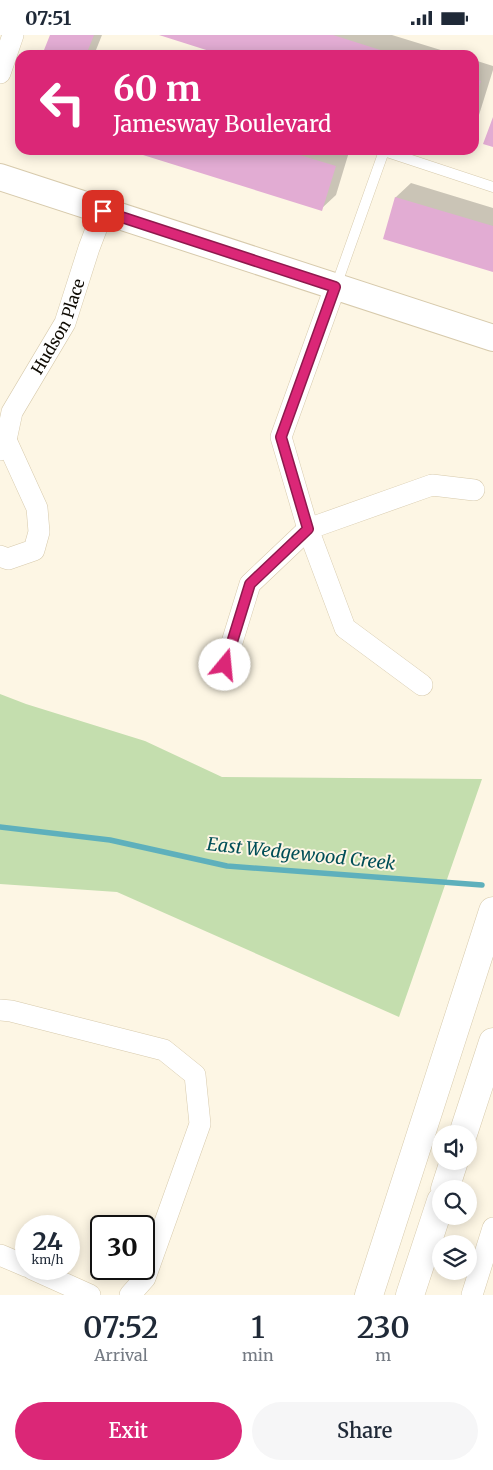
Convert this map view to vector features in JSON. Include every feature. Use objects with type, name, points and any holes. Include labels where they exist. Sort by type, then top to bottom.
[{"type":"main road","points":[[369,1295],[493,911]]},
{"type":"main road","points":[[466,1125],[493,1042]]},
{"type":"main road","points":[[410,1295],[433,1225]]},
{"type":"street","points":[[0,73],[13,35]]},
{"type":"street","points":[[0,177],[493,338]]},
{"type":"street","name":"Hudson Place","points":[[0,555],[8,559],[34,551],[40,532],[37,508],[3,445],[12,412],[65,323],[89,247],[103,211]]},
{"type":"street","points":[[335,287],[281,437],[308,529],[345,628],[422,685]]},
{"type":"street","points":[[225,665],[250,584],[308,529],[432,485],[474,490]]},
{"type":"street","points":[[0,1010],[11,1011],[164,1050],[195,1075],[200,1124],[145,1278],[130,1295]]},
{"type":"street","points":[[472,1295],[493,1228]]},
{"type":"street","points":[[0,1255],[15,1261]]},
{"type":"street","points":[[57,1280],[90,1295]]},
{"type":"lane","points":[[335,287],[382,155]]},
{"type":"lane","points":[[395,155],[493,187]]},
{"type":"green space","points":[[0,694],[145,741],[222,777],[482,779],[399,1017],[117,892],[0,884]]},
{"type":"building","points":[[50,35],[94,35],[88,50],[44,50]]},
{"type":"building","points":[[159,35],[333,35],[380,50],[206,50]]},
{"type":"building","points":[[493,117],[493,147],[483,144]]},
{"type":"building","points":[[143,155],[300,155],[336,166],[322,211]]},
{"type":"building","points":[[395,197],[493,226],[493,272],[383,239]]},
{"type":"waterway","name":"East Wedgewood Creek","points":[[0,827],[110,840],[227,866],[482,885]]},
{"type":"route","points":[[103,211],[335,287],[281,437],[308,529],[250,584],[225,665]]}]
